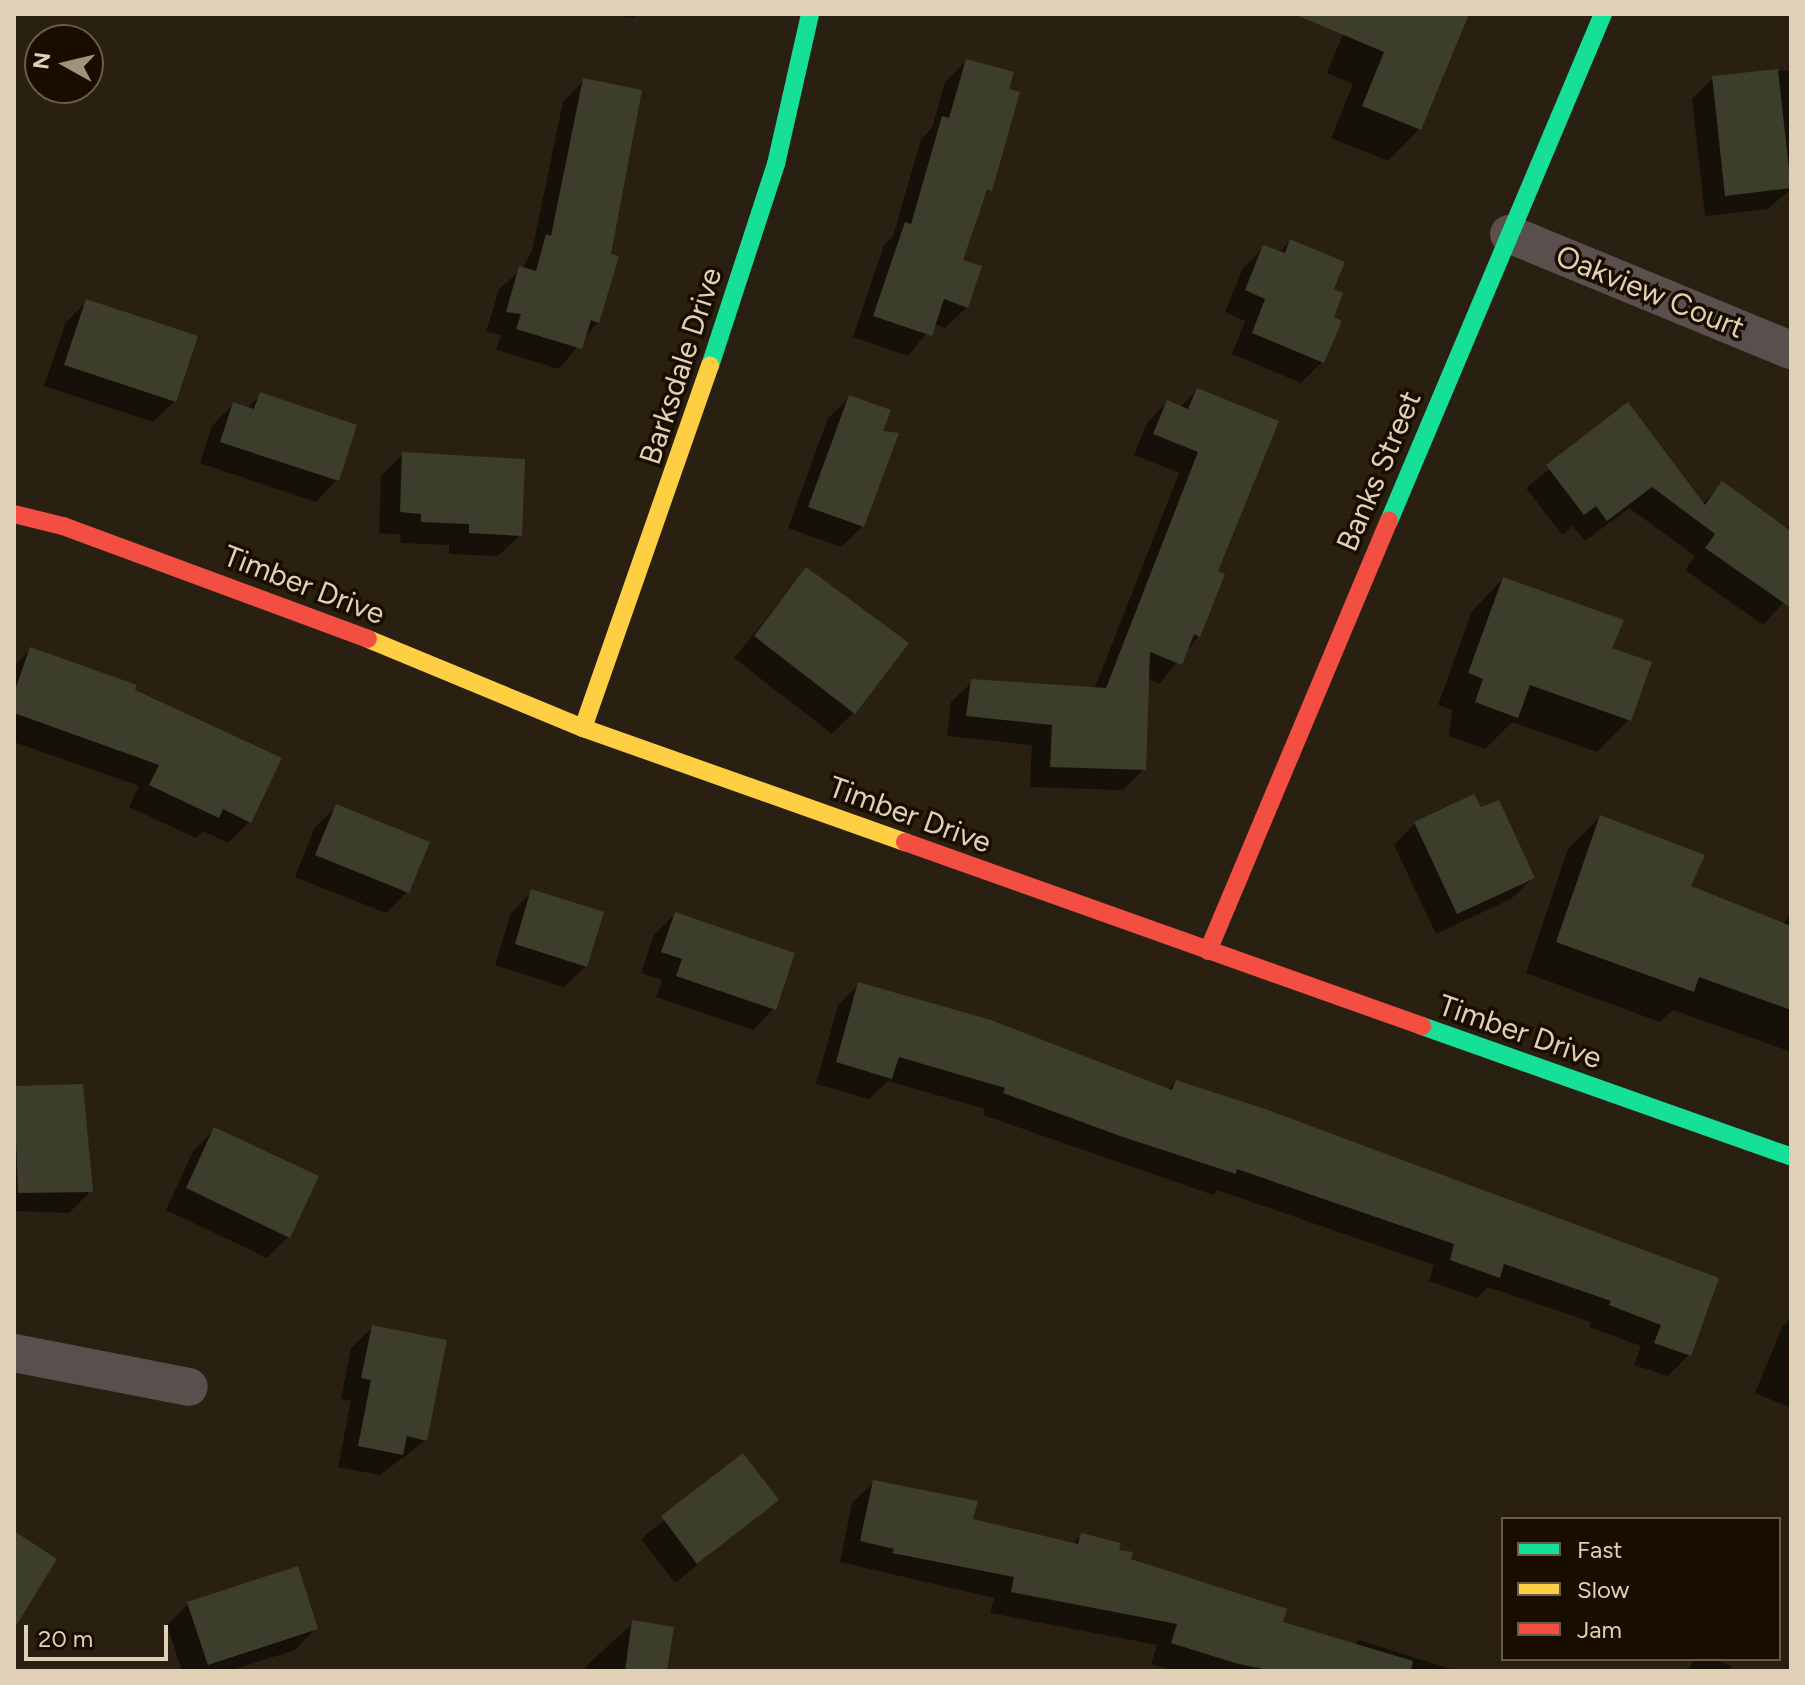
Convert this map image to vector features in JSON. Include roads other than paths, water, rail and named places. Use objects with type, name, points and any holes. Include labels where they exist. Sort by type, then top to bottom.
[{"type":"street","name":"Barksdale Drive","points":[[583,728],[678,465],[776,164],[810,14]]},
{"type":"street","name":"Banks Street","points":[[1208,951],[1603,14]]},
{"type":"street","name":"Oakview Court","points":[[1509,234],[1791,350]]},
{"type":"street","name":"Timber Drive","points":[[14,514],[63,526],[317,618],[583,728],[1791,1157]]},
{"type":"street","points":[[14,1353],[189,1387]]}]
